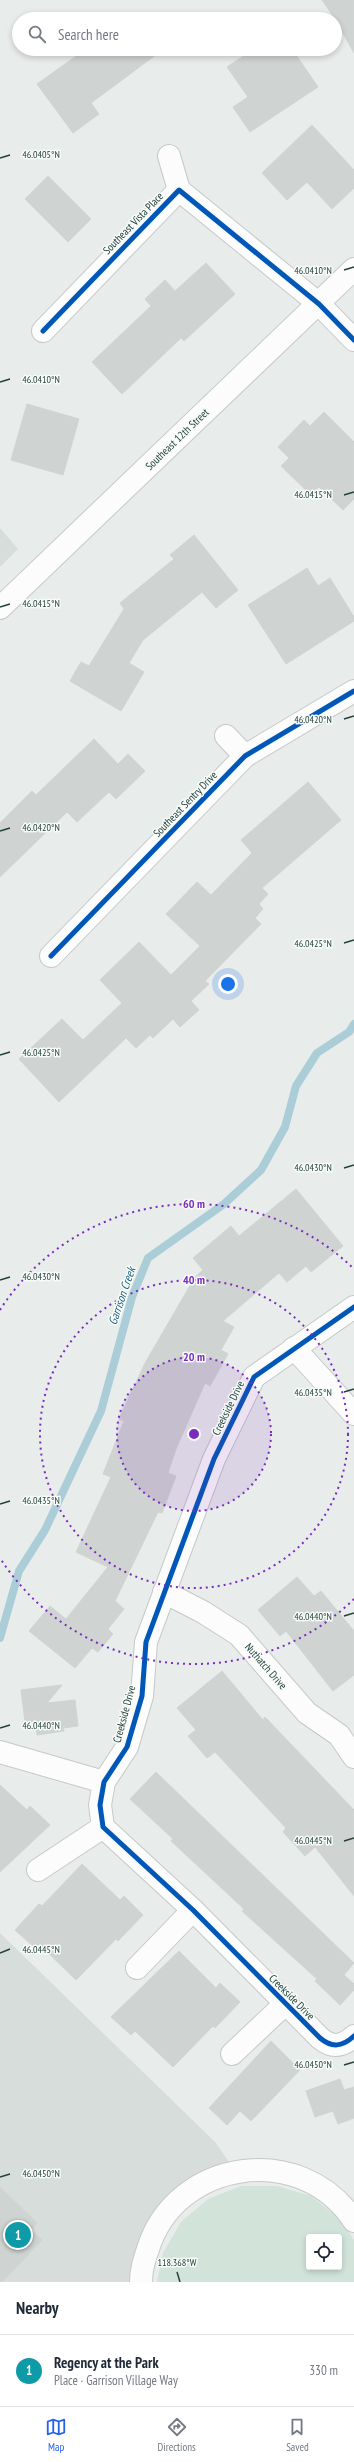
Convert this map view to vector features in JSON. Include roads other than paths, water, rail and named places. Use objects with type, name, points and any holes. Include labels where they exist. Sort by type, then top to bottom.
[{"type":"street","points":[[169,156],[179,190]]},
{"type":"street","name":"Southeast Vista Place","points":[[42,331],[179,190],[319,304],[354,340]]},
{"type":"street","name":"Southeast 12th Street","points":[[0,608],[354,269]]},
{"type":"street","name":"Southeast Sentry Drive","points":[[51,956],[245,756],[354,691]]},
{"type":"street","points":[[226,736],[245,756]]},
{"type":"street","name":"Creekside Drive","points":[[354,1307],[254,1377],[214,1458],[146,1642],[142,1696],[127,1747],[104,1782],[100,1805],[103,1827],[192,1910],[329,2046],[339,2046],[354,2036]]},
{"type":"street","points":[[294,1348],[354,1414]]},
{"type":"street","name":"Nuthatch Drive","points":[[164,1592],[202,1612],[239,1635],[307,1713],[339,1735],[354,1757]]},
{"type":"street","points":[[0,1752],[104,1782]]},
{"type":"street","points":[[38,1870],[103,1827]]},
{"type":"street","points":[[137,1968],[192,1910]]},
{"type":"street","points":[[232,2054],[285,2004]]},
{"type":"street","points":[[141,2282],[141,2270],[153,2233],[161,2220],[181,2198],[206,2181],[230,2173],[267,2170],[298,2176],[328,2193],[352,2211]]},
{"type":"waterway","name":"Garrison Creek","points":[[0,1638],[19,1571],[45,1530],[101,1411],[132,1297],[148,1258],[224,1204],[261,1170],[285,1127],[296,1086],[317,1053],[349,1032],[354,1024]]},
{"type":"place","name":"Regency at the Park","points":[[18,2235]]}]
